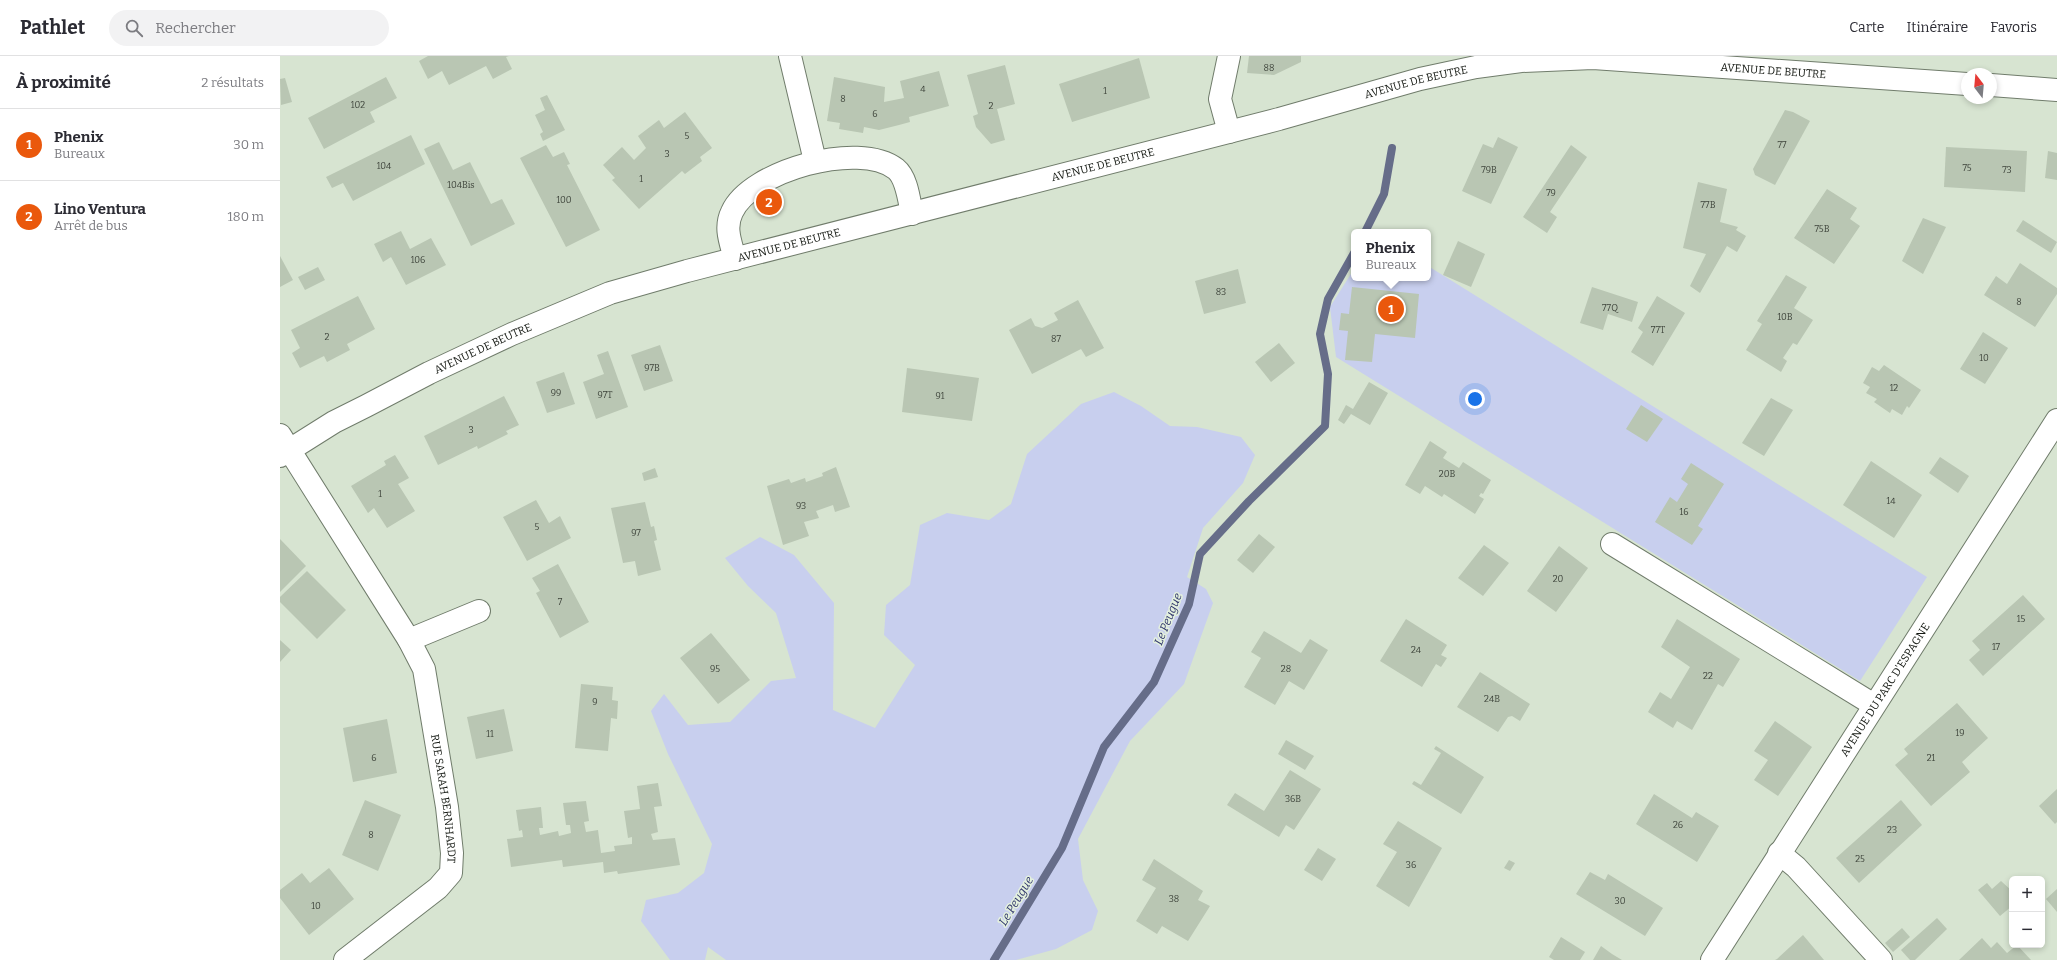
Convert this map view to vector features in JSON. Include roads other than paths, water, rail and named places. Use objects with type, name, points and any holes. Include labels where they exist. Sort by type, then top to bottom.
[{"type":"street","points":[[790,56],[815,161]]},
{"type":"street","points":[[1229,56],[1220,99],[1229,132]]},
{"type":"street","name":"AVENUE DE BEUTRE","points":[[283,447],[422,376],[533,325],[610,293],[735,259],[1229,132],[1420,79],[1476,67],[1521,61],[1593,58],[1961,84]]},
{"type":"street","points":[[1997,85],[2057,90]]},
{"type":"street","points":[[735,259],[727,227],[732,211],[748,192],[769,178],[792,168],[815,161],[848,158],[877,160],[896,169],[905,184],[912,214]]},
{"type":"street","name":"AVENUE DU PARC D'ESPAGNE","points":[[1712,960],[1874,704],[2057,420]]},
{"type":"street","name":"RUE SARAH BERNHARDT","points":[[283,447],[409,640],[424,669],[447,808],[452,853],[451,873],[438,888],[345,960]]},
{"type":"street","points":[[1612,544],[1874,704]]},
{"type":"street","points":[[409,640],[479,611]]},
{"type":"street","points":[[1779,853],[1796,867],[1881,960]]},
{"type":"waterway","name":"Le Peugue","points":[[1366,229],[1384,194],[1392,148]]},
{"type":"waterway","name":"Le Peugue","points":[[994,960],[1062,848],[1104,747],[1154,682],[1189,604],[1200,554],[1249,501],[1325,426],[1328,374],[1320,334],[1328,299],[1351,258]]},
{"type":"place","name":"Lino Ventura","points":[[769,202]]},
{"type":"place","name":"Phenix","points":[[1391,309]]}]
